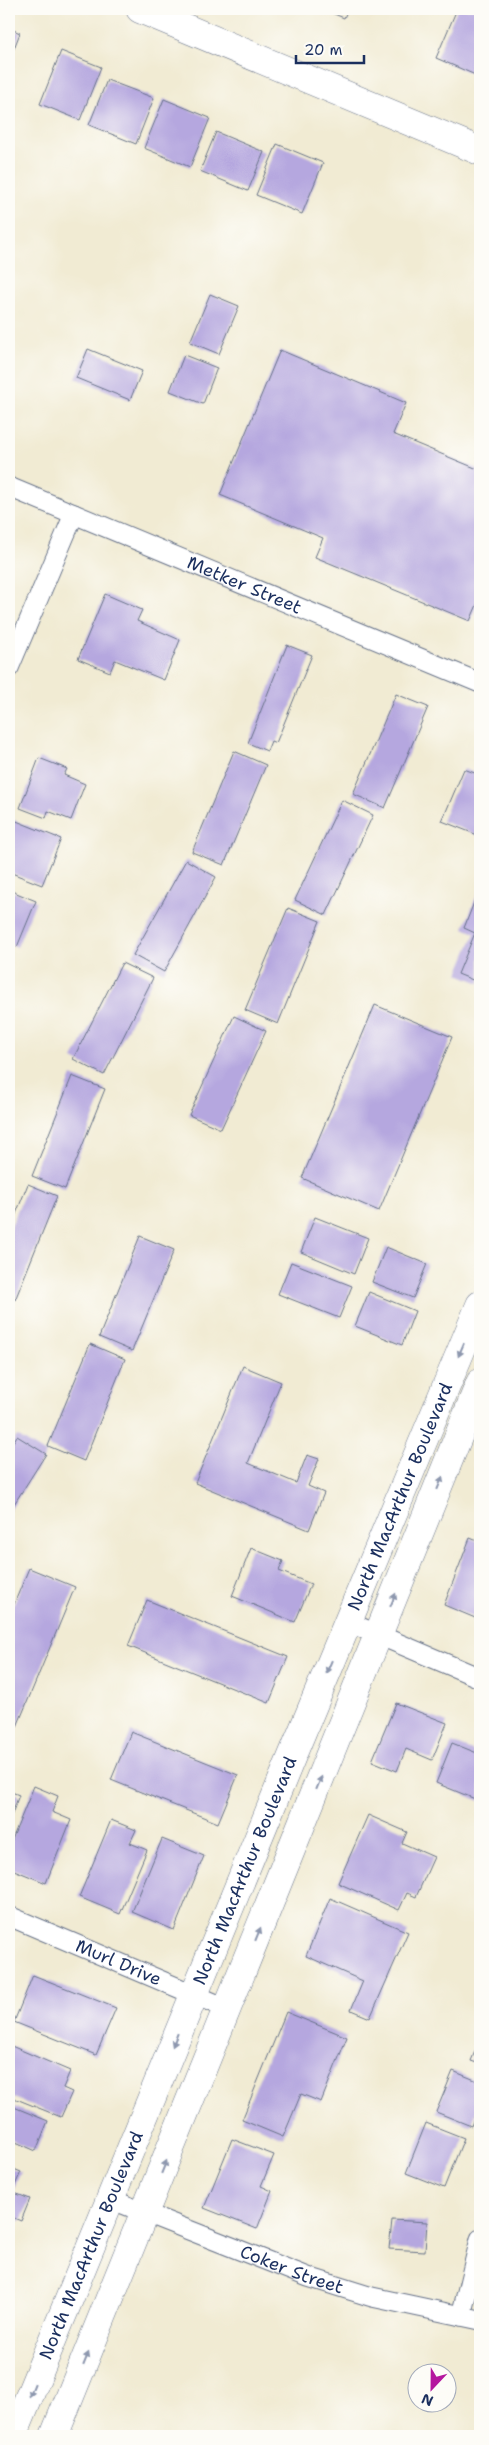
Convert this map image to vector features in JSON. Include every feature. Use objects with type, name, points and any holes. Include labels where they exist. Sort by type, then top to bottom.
[{"type":"main road","points":[[140,9],[480,151]]},
{"type":"main road","name":"North MacArthur Boulevard","points":[[13,2436],[480,1305]]},
{"type":"main road","name":"North MacArthur Boulevard","points":[[54,2436],[479,1388]]},
{"type":"street","name":"Metker Street","points":[[9,487],[480,683]]},
{"type":"street","points":[[9,668],[74,514]]},
{"type":"street","points":[[450,1378],[479,1388]]},
{"type":"street","points":[[348,1622],[480,1678]]},
{"type":"street","name":"Murl Drive","points":[[9,1916],[228,2009]]},
{"type":"street","name":"Coker Street","points":[[110,2199],[308,2277],[372,2297],[480,2320]]},
{"type":"street","points":[[461,2316],[480,2239]]},
{"type":"building","points":[[322,9],[348,9],[344,18]]},
{"type":"building","points":[[457,9],[480,9],[480,77],[436,58]]},
{"type":"building","points":[[9,28],[20,33],[9,61]]},
{"type":"building","points":[[61,51],[101,67],[80,120],[40,104]]},
{"type":"building","points":[[107,80],[154,98],[136,144],[89,125]]},
{"type":"building","points":[[164,99],[210,118],[190,167],[144,148]]},
{"type":"building","points":[[216,132],[264,152],[248,191],[200,171]]},
{"type":"building","points":[[277,144],[323,163],[302,214],[256,195]]},
{"type":"building","points":[[210,294],[239,306],[219,354],[190,342]]},
{"type":"building","points":[[88,349],[142,371],[130,400],[76,378]]},
{"type":"building","points":[[280,350],[406,403],[393,434],[480,470],[480,598],[470,621],[315,557],[323,538],[220,495]]},
{"type":"building","points":[[184,355],[217,368],[203,404],[170,391]]},
{"type":"building","points":[[105,594],[142,610],[137,621],[180,640],[164,680],[115,660],[110,672],[78,659]]},
{"type":"building","points":[[287,645],[312,655],[276,743],[271,741],[267,751],[248,743]]},
{"type":"building","points":[[396,694],[428,707],[385,808],[353,794]]},
{"type":"building","points":[[234,751],[266,765],[224,865],[192,852]]},
{"type":"building","points":[[39,758],[67,769],[64,775],[85,784],[71,820],[48,811],[46,818],[20,808]]},
{"type":"building","points":[[464,769],[480,775],[480,836],[442,821]]},
{"type":"building","points":[[342,800],[373,815],[326,915],[295,900]]},
{"type":"building","points":[[14,820],[61,839],[42,885],[9,872],[9,833]]},
{"type":"building","points":[[186,860],[216,877],[164,972],[133,955]]},
{"type":"building","points":[[480,887],[480,983],[458,974],[475,933],[464,928]]},
{"type":"building","points":[[9,890],[36,901],[17,947],[9,943]]},
{"type":"building","points":[[288,908],[320,921],[278,1024],[245,1010]]},
{"type":"building","points":[[122,963],[153,978],[104,1075],[73,1059]]},
{"type":"building","points":[[375,1005],[452,1037],[379,1211],[302,1178]]},
{"type":"building","points":[[234,1016],[266,1031],[221,1129],[189,1115]]},
{"type":"building","points":[[72,1076],[105,1089],[65,1189],[32,1176]]},
{"type":"building","points":[[28,1184],[57,1196],[15,1300],[9,1297],[9,1231]]},
{"type":"building","points":[[315,1217],[368,1238],[354,1274],[301,1252]]},
{"type":"building","points":[[140,1236],[174,1250],[132,1351],[99,1337]]},
{"type":"building","points":[[386,1247],[427,1264],[413,1298],[372,1282]]},
{"type":"building","points":[[291,1262],[352,1286],[339,1318],[278,1294]]},
{"type":"building","points":[[369,1292],[415,1311],[402,1345],[355,1326]]},
{"type":"building","points":[[9,1306],[14,1308],[9,1321]]},
{"type":"building","points":[[90,1344],[125,1359],[84,1461],[48,1446]]},
{"type":"building","points":[[243,1366],[281,1382],[248,1463],[296,1483],[307,1455],[319,1459],[308,1486],[324,1493],[309,1530],[195,1483]]},
{"type":"building","points":[[17,1436],[46,1454],[9,1512],[9,1448]]},
{"type":"building","points":[[470,1538],[480,1542],[480,1620],[444,1605]]},
{"type":"building","points":[[251,1548],[283,1561],[279,1571],[311,1584],[295,1622],[232,1596]]},
{"type":"building","points":[[29,1568],[75,1587],[11,1741],[9,1740],[9,1616]]},
{"type":"building","points":[[147,1600],[288,1657],[269,1703],[128,1646]]},
{"type":"building","points":[[396,1703],[447,1723],[432,1760],[406,1749],[397,1771],[372,1761]]},
{"type":"building","points":[[131,1732],[238,1775],[218,1823],[111,1780]]},
{"type":"building","points":[[452,1743],[477,1753],[480,1744],[480,1801],[436,1783]]},
{"type":"building","points":[[34,1786],[58,1796],[52,1812],[71,1820],[46,1883],[9,1868],[9,1847]]},
{"type":"building","points":[[9,1791],[19,1795],[9,1822]]},
{"type":"building","points":[[368,1815],[407,1832],[402,1843],[434,1857],[416,1897],[407,1893],[399,1910],[338,1883]]},
{"type":"building","points":[[111,1820],[136,1830],[130,1843],[147,1850],[120,1914],[79,1897]]},
{"type":"building","points":[[162,1839],[204,1856],[174,1930],[132,1912]]},
{"type":"building","points":[[330,1898],[408,1932],[370,2018],[351,2010],[363,1981],[306,1956]]},
{"type":"building","points":[[33,1975],[116,2008],[96,2055],[14,2022]]},
{"type":"building","points":[[286,2012],[347,2037],[321,2102],[301,2094],[283,2137],[242,2120]]},
{"type":"building","points":[[480,2039],[480,2064],[471,2061]]},
{"type":"building","points":[[9,2045],[70,2071],[63,2088],[72,2092],[61,2117],[9,2096]]},
{"type":"building","points":[[453,2071],[480,2082],[480,2102],[471,2126],[436,2112]]},
{"type":"building","points":[[9,2105],[48,2121],[36,2151],[9,2139]]},
{"type":"building","points":[[426,2123],[464,2138],[444,2188],[406,2173]]},
{"type":"building","points":[[232,2139],[274,2155],[261,2186],[272,2191],[257,2229],[204,2208]]},
{"type":"building","points":[[9,2167],[21,2172],[12,2192],[30,2199],[21,2221],[9,2216]]},
{"type":"building","points":[[392,2220],[427,2222],[425,2251],[389,2249]]}]
